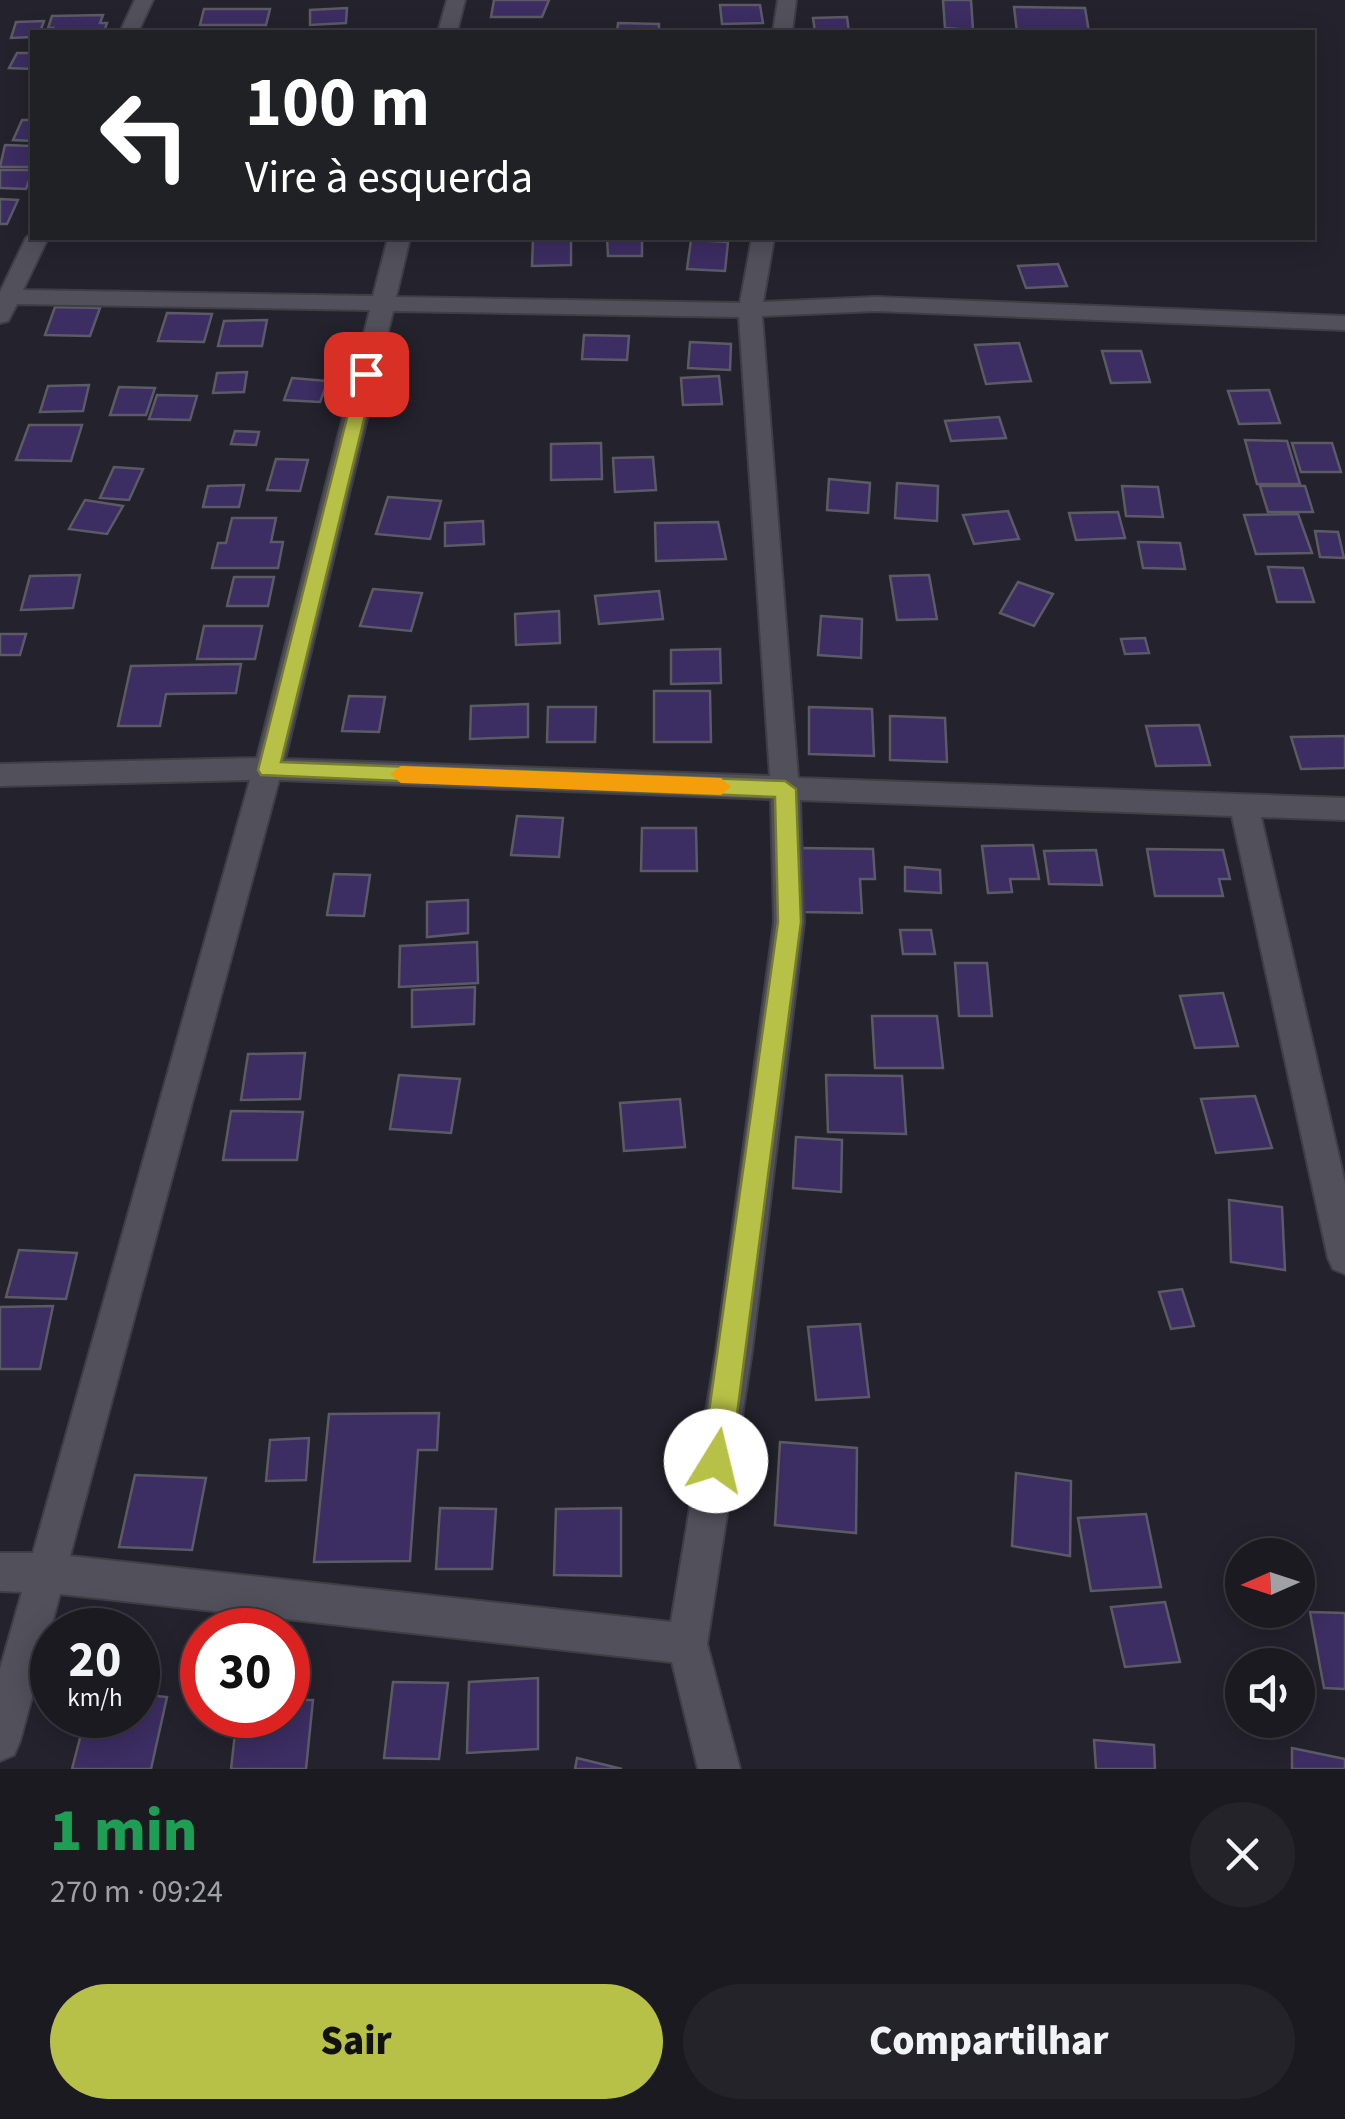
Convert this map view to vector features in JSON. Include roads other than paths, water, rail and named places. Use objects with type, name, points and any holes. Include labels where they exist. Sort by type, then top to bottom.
[{"type":"street","points":[[130,30],[144,0]]},
{"type":"street","points":[[448,30],[456,0]]},
{"type":"street","points":[[783,30],[786,0]]},
{"type":"street","points":[[36,240],[5,307],[384,302],[750,310],[876,304],[1345,323]]},
{"type":"street","points":[[0,1741],[268,770],[400,240]]},
{"type":"street","points":[[719,1769],[687,1644],[734,1351],[790,922],[785,789],[750,310],[763,240]]},
{"type":"street","points":[[0,775],[268,770],[1345,809]]},
{"type":"street","points":[[1244,806],[1345,1258]]},
{"type":"street","points":[[0,1572],[46,1573],[687,1644]]}]
